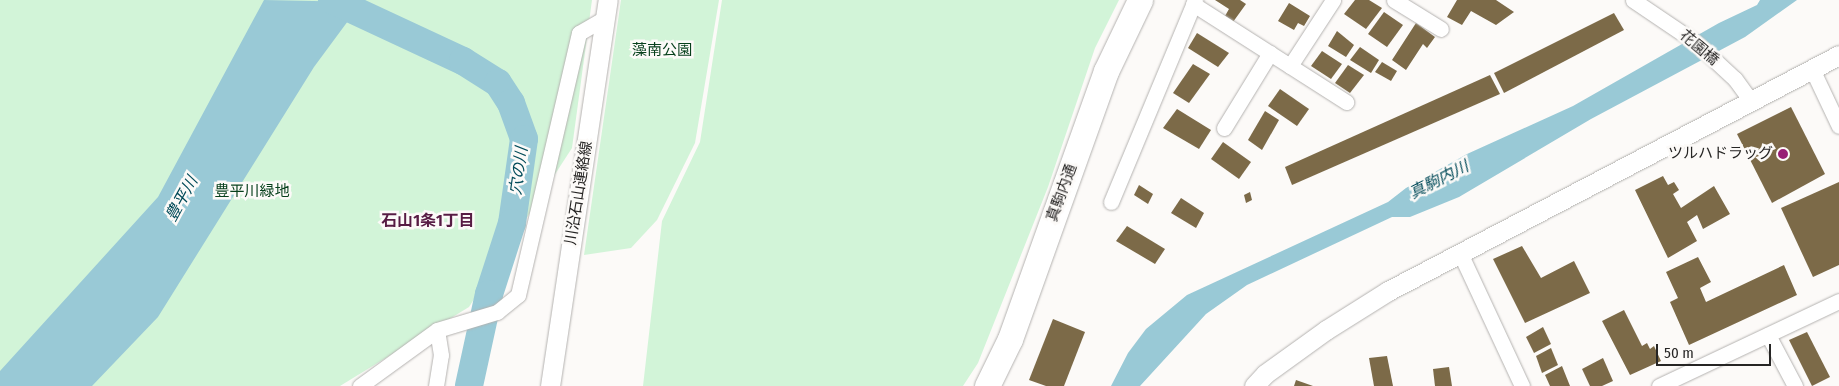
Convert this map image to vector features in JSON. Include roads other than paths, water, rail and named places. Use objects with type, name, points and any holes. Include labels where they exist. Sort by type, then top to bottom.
[{"type":"highway","name":"真駒内通","points":[[987,386],[1010,339],[1106,71],[1140,0]]},
{"type":"street","points":[[1290,66],[1333,0]]},
{"type":"street","points":[[1394,0],[1441,29]]},
{"type":"street","name":"花園橋","points":[[1632,0],[1662,18],[1695,42],[1735,79],[1751,101]]},
{"type":"street","points":[[1111,202],[1194,2],[1346,102]]},
{"type":"street","points":[[360,386],[438,330],[497,312],[518,295],[579,33],[607,9]]},
{"type":"street","name":"川沿石山連絡線","points":[[550,386],[607,9]]},
{"type":"street","points":[[1224,128],[1270,53]]},
{"type":"street","points":[[1254,386],[1265,374],[1326,330],[1388,291],[1839,55]]},
{"type":"street","points":[[1812,69],[1839,126]]},
{"type":"street","points":[[1460,253],[1522,386]]},
{"type":"street","points":[[1659,386],[1839,301]]},
{"type":"street","points":[[436,386],[441,355],[438,330]]},
{"type":"street","points":[[1768,334],[1795,386]]},
{"type":"water","name":"豊平川","points":[[264,0],[362,2],[314,67],[158,317],[92,386],[0,386],[0,371],[158,197]]},
{"type":"water","name":"真駒内川","points":[[1760,0],[1797,0],[1745,37],[1591,119],[1459,197],[1410,217],[1392,217],[1247,285],[1206,314],[1140,386],[1111,386],[1128,353],[1146,329],[1187,295],[1388,202],[1406,188],[1467,154],[1573,106],[1719,23],[1757,5]]},
{"type":"waterway","name":"穴の川","points":[[332,0],[463,61],[498,83],[511,103],[524,139],[512,223],[489,294],[469,386]]},
{"type":"place","name":"ツルハドラッグ","points":[[1783,154]]},
{"type":"district","name":"石山1条1丁目","points":[[428,221]]},
{"type":"park label","name":"藻南公園","points":[[662,51]]},
{"type":"park label","name":"豊平川緑地","points":[[252,192]]}]
